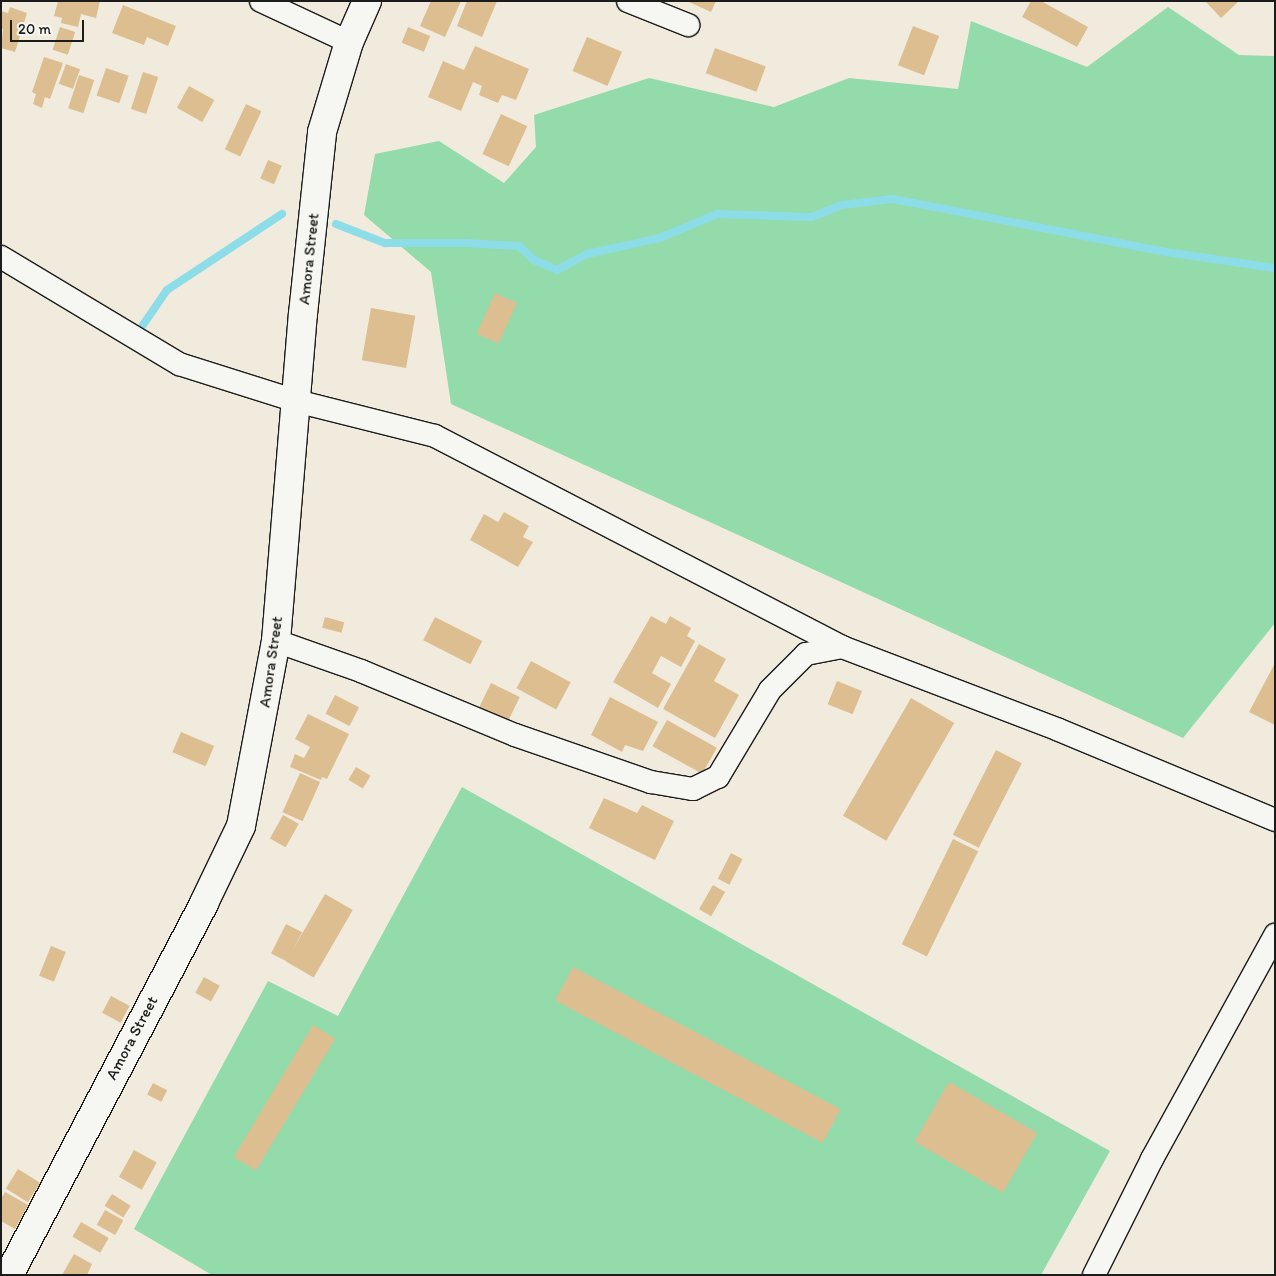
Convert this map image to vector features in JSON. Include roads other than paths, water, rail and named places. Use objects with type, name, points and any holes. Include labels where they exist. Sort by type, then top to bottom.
[{"type":"street","points":[[261,1],[348,42]]},
{"type":"street","name":"Amora Street","points":[[9,1275],[199,911],[241,826],[276,641],[296,401],[322,132],[348,42],[367,1]]},
{"type":"street","points":[[628,1],[688,24]]},
{"type":"street","points":[[1,257],[180,364],[296,401],[435,436],[842,647],[1060,730],[1275,820]]},
{"type":"street","points":[[276,641],[361,671],[515,735],[651,782],[693,789],[718,777],[770,690],[806,654],[842,647]]},
{"type":"street","points":[[1094,1275],[1152,1158],[1275,935]]},
{"type":"waterway","points":[[336,224],[385,243],[465,243],[519,246],[534,260],[557,270],[587,254],[660,238],[717,214],[812,217],[842,205],[893,199],[1166,252],[1275,268]]},
{"type":"waterway","points":[[143,325],[167,290],[282,214]]}]
